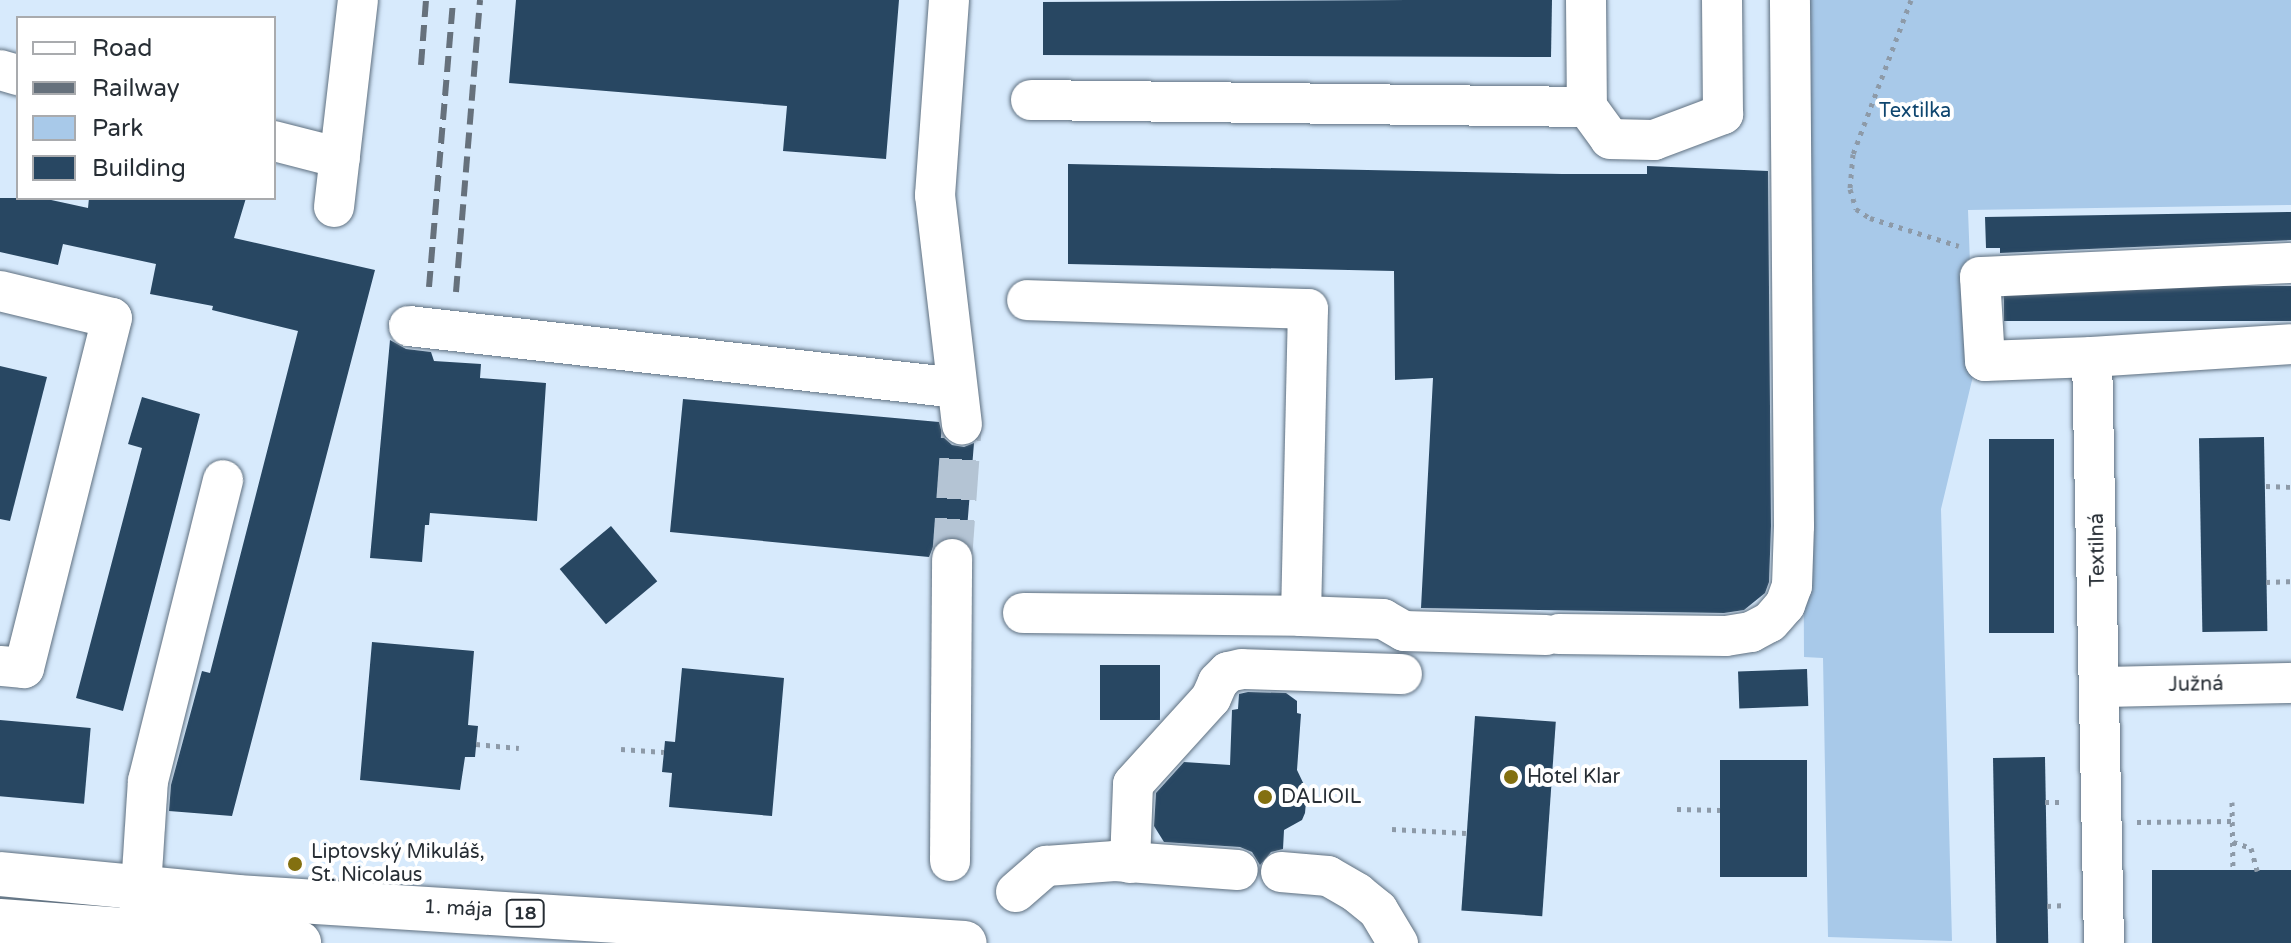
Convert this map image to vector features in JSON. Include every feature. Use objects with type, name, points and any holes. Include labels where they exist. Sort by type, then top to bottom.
[{"type":"main road","name":"1. mája","points":[[0,874],[139,887],[236,926],[299,943]]},
{"type":"main road","name":"1. mája","points":[[0,921],[138,938],[236,926],[599,930],[965,943]]},
{"type":"street","points":[[334,207],[358,0]]},
{"type":"street","points":[[409,326],[960,406],[935,195],[949,0]]},
{"type":"street","points":[[1586,0],[1587,107],[1610,139],[1654,140],[1723,114],[1722,0]]},
{"type":"street","points":[[1023,613],[1383,619],[1404,631],[1552,634],[1726,636],[1751,632],[1770,622],[1785,605],[1792,586],[1794,526],[1790,0]]},
{"type":"street","points":[[1031,100],[1587,107]]},
{"type":"street","points":[[276,142],[340,158]]},
{"type":"street","points":[[2291,263],[1980,277],[1985,361],[2291,344]]},
{"type":"street","points":[[0,291],[112,318],[24,668],[0,666]]},
{"type":"street","points":[[1027,300],[1308,309],[1301,616]]},
{"type":"street","name":"Textilná","points":[[2092,357],[2104,943]]},
{"type":"street","points":[[138,938],[148,781],[223,480]]},
{"type":"street","points":[[950,861],[952,559]]},
{"type":"street","points":[[1130,863],[1133,784],[1211,698],[1218,682],[1228,672],[1242,669],[1402,674]]},
{"type":"street","name":"Južná","points":[[2101,687],[2291,683]]},
{"type":"street","points":[[1016,892],[1046,866],[1130,863],[1238,870]]},
{"type":"street","points":[[1281,872],[1328,876],[1378,910],[1396,937]]},
{"type":"path","points":[[1911,0],[1853,154],[1850,189],[1856,209],[1870,218],[1972,251],[1984,262],[1992,276]]},
{"type":"path","points":[[2266,486],[2291,487]]},
{"type":"path","points":[[2266,582],[2291,581]]},
{"type":"path","points":[[476,744],[519,748]]},
{"type":"path","points":[[621,749],[664,752]]},
{"type":"path","points":[[2232,802],[2233,871]]},
{"type":"path","points":[[1677,809],[1720,810]]},
{"type":"path","points":[[2101,823],[2232,821]]},
{"type":"path","points":[[1392,829],[1466,833]]},
{"type":"path","points":[[2233,842],[2251,848],[2257,871]]},
{"type":"green space","name":"Textilka","points":[[1801,0],[2291,0],[2291,205],[1968,210],[1974,372],[1941,509],[1952,941],[1828,937],[1823,658],[1804,657]]},
{"type":"building","points":[[516,0],[899,0],[886,159],[783,151],[787,106],[509,83]]},
{"type":"building","points":[[1552,0],[1551,57],[1043,55],[1043,2]]},
{"type":"building","points":[[1068,164],[1562,174],[1647,174],[1647,166],[1768,171],[1771,526],[1769,582],[1765,593],[1744,610],[1724,613],[1421,608],[1433,378],[1395,380],[1394,271],[1068,264]]},
{"type":"building","points":[[0,198],[51,200],[88,208],[89,200],[245,200],[234,238],[375,270],[232,816],[169,811],[171,785],[202,671],[210,673],[298,331],[212,310],[213,306],[150,294],[156,264],[63,244],[58,265],[0,252]]},
{"type":"building","points":[[2291,212],[2291,240],[2000,253],[2000,248],[1986,248],[1985,217]]},
{"type":"building","points":[[2004,286],[2291,286],[2291,321],[2004,321]]},
{"type":"building","points":[[390,340],[406,349],[431,352],[434,361],[481,364],[480,378],[546,383],[537,521],[430,513],[429,525],[425,525],[422,562],[370,558]]},
{"type":"building","points":[[0,366],[47,377],[10,521],[0,519]]},
{"type":"building","points":[[142,397],[200,414],[123,711],[76,698],[142,448],[128,444]]},
{"type":"building","points":[[683,399],[939,422],[943,437],[952,445],[964,447],[974,443],[966,541],[953,536],[941,539],[929,557],[670,532]]},
{"type":"building","points":[[2264,437],[2267,631],[2202,632],[2199,438]]},
{"type":"building","points":[[1989,439],[2054,439],[2054,633],[1989,633]]},
{"type":"building","points":[[611,526],[657,581],[606,624],[560,569]]},
{"type":"building","points":[[372,642],[474,651],[468,725],[478,726],[475,757],[465,757],[460,790],[360,780]]},
{"type":"building","points":[[1100,665],[1160,665],[1160,720],[1100,720]]},
{"type":"building","points":[[682,668],[784,678],[772,816],[669,807],[672,773],[662,772],[665,741],[675,742]]},
{"type":"building","points":[[1807,669],[1808,706],[1739,708],[1738,671]]},
{"type":"building","points":[[1286,693],[1297,701],[1297,713],[1301,714],[1297,770],[1307,791],[1302,820],[1284,830],[1283,849],[1271,852],[1260,865],[1252,852],[1240,847],[1164,842],[1154,826],[1156,793],[1184,762],[1230,765],[1232,710],[1238,709],[1239,694]]},
{"type":"building","name":"Hotel Klar","points":[[1475,716],[1556,722],[1542,916],[1461,911]]},
{"type":"building","points":[[0,720],[91,728],[84,804],[0,796]]},
{"type":"building","points":[[2045,757],[2048,943],[1996,943],[1993,758]]},
{"type":"building","points":[[1720,760],[1807,760],[1807,877],[1720,877]]},
{"type":"building","points":[[2152,870],[2291,870],[2291,943],[2152,943]]},
{"type":"tunnel","points":[[952,559],[962,424]]},
{"type":"railway","points":[[421,65],[426,0]]},
{"type":"railway","points":[[429,287],[453,0]]},
{"type":"railway","points":[[456,292],[480,0]]},
{"type":"place","name":"Hotel Klar","points":[[1511,777]]},
{"type":"place","name":"DALIOIL","points":[[1265,797]]},
{"type":"place","name":"Liptovský Mikuláš, St. Nicolaus","points":[[295,864]]}]
